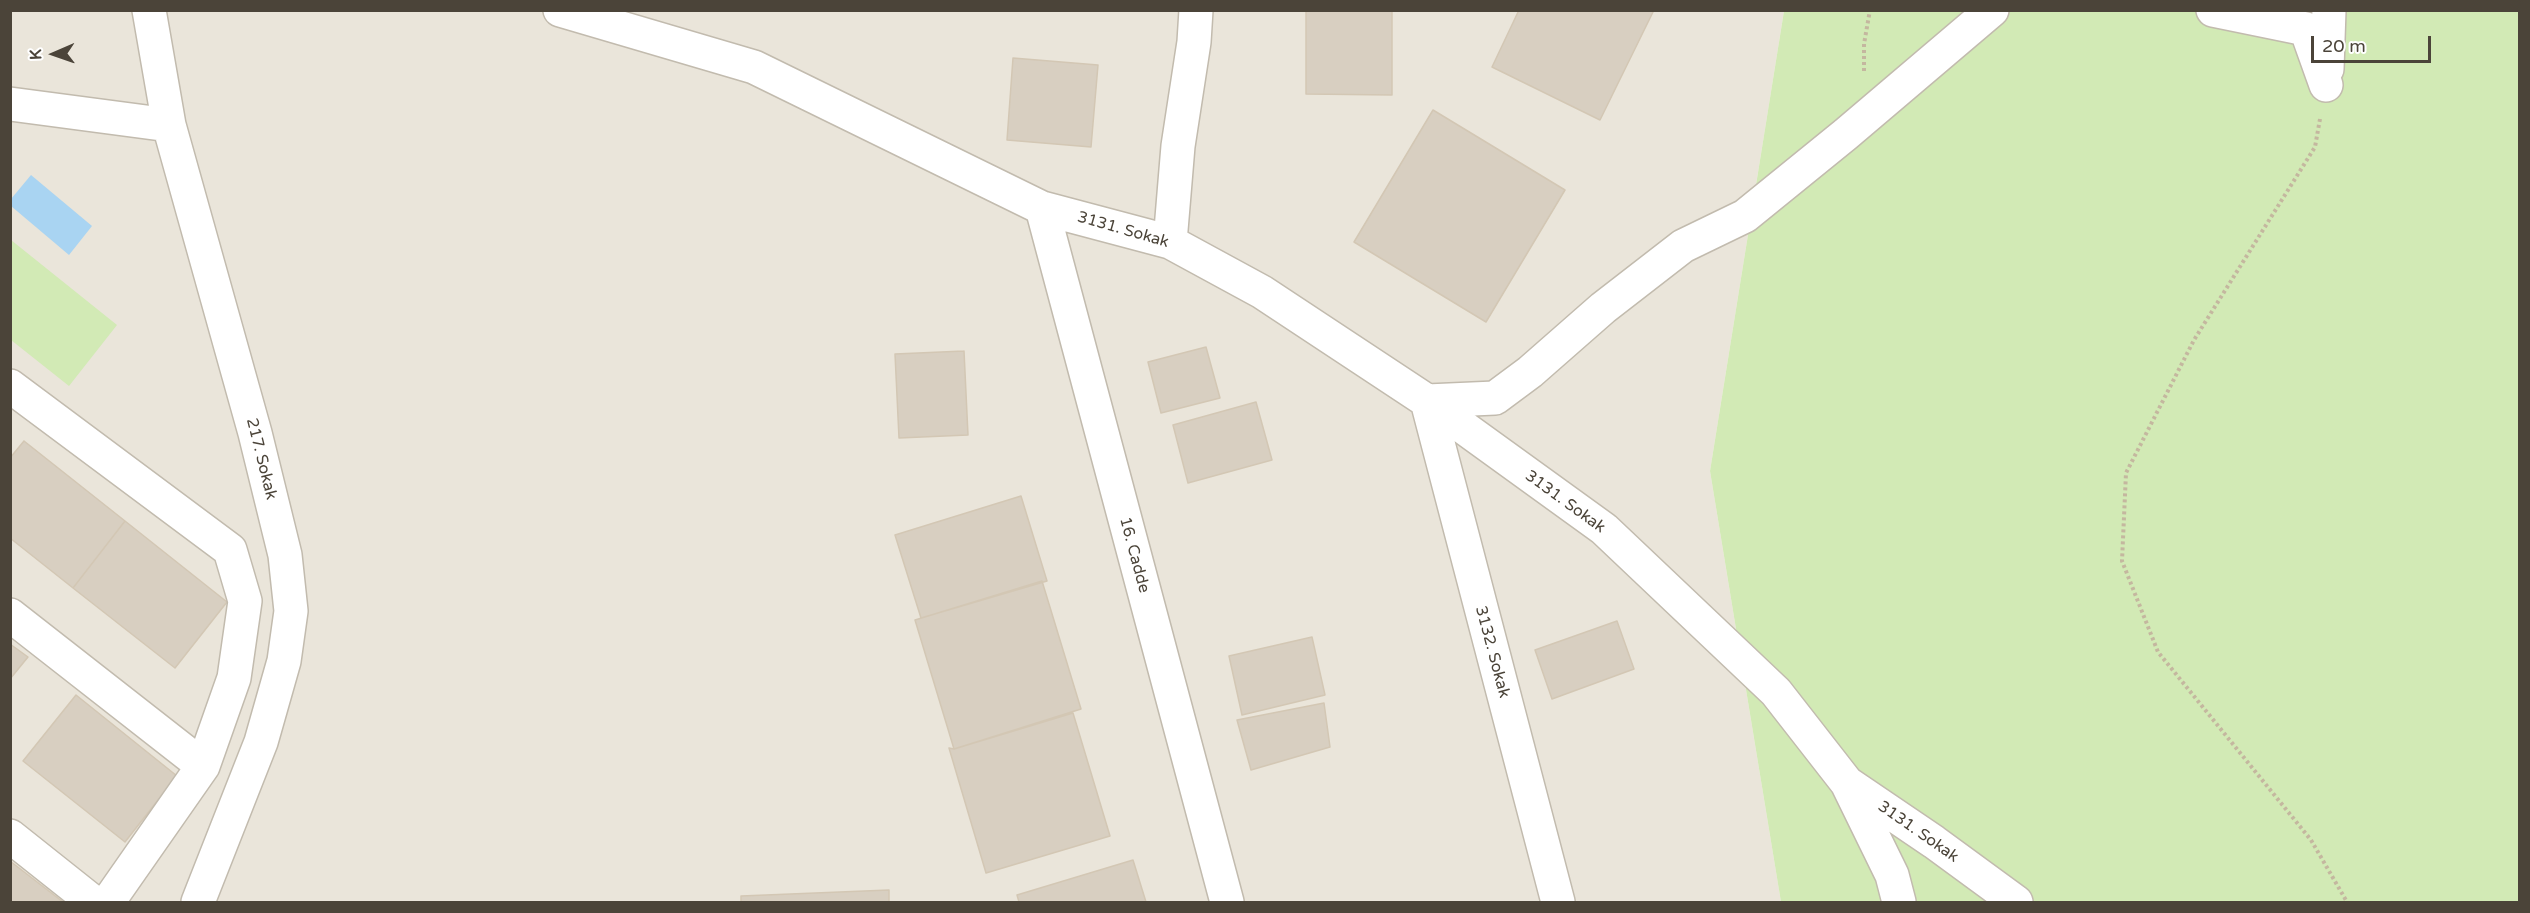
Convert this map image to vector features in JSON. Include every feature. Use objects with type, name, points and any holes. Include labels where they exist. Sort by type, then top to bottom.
[{"type":"street","name":"217. Sokak","points":[[149,10],[169,125],[258,444],[285,555],[291,611],[284,661],[261,742],[198,903]]},
{"type":"street","name":"3131. Sokak","points":[[560,10],[754,67],[1042,208],[1170,242],[1262,292],[1427,401],[1604,529],[1776,692],[1847,783],[1934,842],[2016,903]]},
{"type":"street","points":[[1170,242],[1178,146],[1194,42],[1196,10]]},
{"type":"street","points":[[1427,401],[1495,398],[1530,372],[1603,308],[1683,246],[1745,216],[1992,10]]},
{"type":"street","points":[[2213,10],[2306,29],[2326,85]]},
{"type":"street","points":[[2326,85],[2329,10]]},
{"type":"street","points":[[10,104],[169,125]]},
{"type":"street","name":"16. Cadde","points":[[1042,208],[1227,903]]},
{"type":"street","points":[[10,386],[230,550],[245,601],[234,678],[203,766],[108,903]]},
{"type":"street","name":"3132. Sokak","points":[[1427,401],[1558,903]]},
{"type":"street","points":[[10,615],[203,766]]},
{"type":"street","points":[[1847,783],[1892,875],[1899,903]]},
{"type":"street","points":[[10,836],[93,903]]},
{"type":"path","points":[[1863,119],[1864,44],[1870,10]]},
{"type":"path","points":[[2326,85],[2314,147],[2194,340],[2126,473],[2122,561],[2158,652],[2311,840],[2347,903]]},
{"type":"shaded area","points":[[10,11],[1784,11],[1710,471],[1781,902],[11,902]]},
{"type":"green space","points":[[1784,11],[2519,11],[2519,902],[1781,902],[1710,471]]},
{"type":"green space","points":[[11,240],[117,325],[69,386],[11,340]]},
{"type":"water","points":[[31,175],[92,226],[69,255],[11,206],[11,199]]},
{"type":"building","points":[[1306,10],[1392,10],[1392,95],[1306,94]]},
{"type":"building","points":[[1519,10],[1654,10],[1600,120],[1492,67]]},
{"type":"building","points":[[1013,58],[1098,65],[1091,147],[1007,140]]},
{"type":"building","points":[[1433,110],[1565,190],[1486,322],[1354,242]]},
{"type":"building","points":[[1206,347],[1220,398],[1161,413],[1148,362]]},
{"type":"building","points":[[964,351],[968,435],[899,438],[895,354]]},
{"type":"building","points":[[1256,402],[1272,460],[1188,483],[1173,425]]},
{"type":"building","points":[[24,441],[125,521],[73,588],[10,538],[10,458]]},
{"type":"building","points":[[1021,496],[1047,581],[921,618],[895,535]]},
{"type":"building","points":[[125,521],[227,602],[175,668],[73,588]]},
{"type":"building","points":[[1042,581],[1081,709],[954,749],[915,620]]},
{"type":"building","points":[[1617,621],[1634,669],[1552,699],[1535,650]]},
{"type":"building","points":[[1312,637],[1325,695],[1242,715],[1229,656]]},
{"type":"building","points":[[10,644],[28,657],[10,679]]},
{"type":"building","points":[[76,695],[177,776],[125,842],[23,761]]},
{"type":"building","points":[[1324,703],[1330,747],[1251,770],[1237,720]]},
{"type":"building","points":[[1073,713],[1110,836],[986,873],[949,748],[954,749]]},
{"type":"building","points":[[1133,860],[1146,902],[1019,902],[1017,895]]},
{"type":"building","points":[[10,861],[63,902],[10,902]]},
{"type":"building","points":[[889,890],[889,902],[741,902],[741,896]]}]
